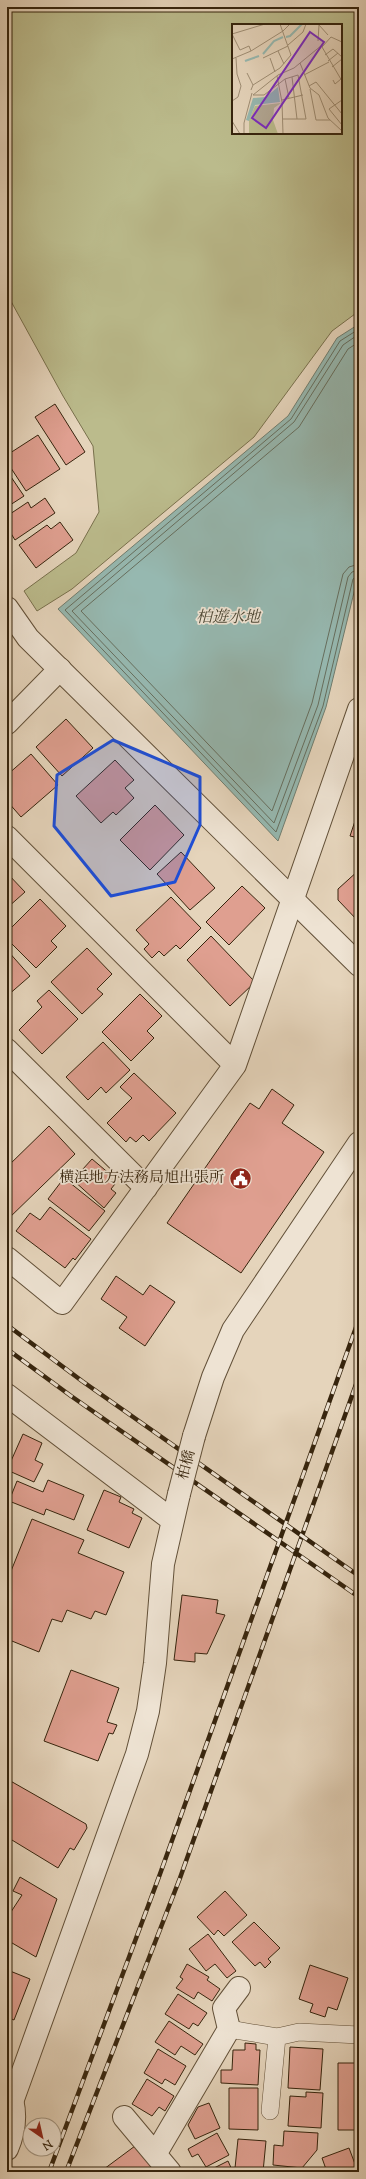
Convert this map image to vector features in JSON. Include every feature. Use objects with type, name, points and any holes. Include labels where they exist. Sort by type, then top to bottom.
[{"type":"street","points":[[7,608],[28,638],[359,965]]},
{"type":"street","points":[[7,723],[60,669]]},
{"type":"street","points":[[7,1258],[62,1303],[235,1065],[359,709]]},
{"type":"street","points":[[7,837],[235,1065]]},
{"type":"street","points":[[7,1050],[146,1188]]},
{"type":"street","name":"柏橋","points":[[10,2093],[139,1746],[148,1711],[155,1663],[163,1564],[172,1520],[194,1436],[213,1377],[233,1330],[359,1143]]},
{"type":"street","points":[[7,1395],[172,1520]]},
{"type":"street","points":[[156,2153],[229,2030],[224,2008],[240,1988]]},
{"type":"street","points":[[7,2149],[15,2119],[10,2093]]},
{"type":"street","points":[[124,2117],[156,2153],[170,2172]]},
{"type":"lane","points":[[229,2030],[277,2037],[299,2032],[359,2035]]},
{"type":"lane","points":[[270,2111],[277,2037]]},
{"type":"highlighted area","points":[[113,740],[200,777],[200,825],[175,882],[111,896],[54,826],[57,775]]},
{"type":"green space","points":[[7,7],[359,7],[359,311],[332,331],[254,437],[72,589],[37,611],[24,591],[76,553],[99,512],[93,446],[63,396],[7,294]]},
{"type":"water","name":"柏遊水地","points":[[359,324],[359,572],[326,707],[278,841],[58,609],[288,416],[337,338]]},
{"type":"building","points":[[55,404],[85,452],[66,465],[35,417]]},
{"type":"building","points":[[38,435],[60,469],[26,491],[7,462],[7,455]]},
{"type":"building","points":[[7,471],[24,496],[7,507]]},
{"type":"building","points":[[45,498],[55,513],[15,540],[7,527],[7,516],[28,502],[31,508]]},
{"type":"building","points":[[60,522],[73,540],[36,568],[19,545],[47,525],[51,529]]},
{"type":"building","points":[[66,719],[93,748],[62,776],[36,747]]},
{"type":"building","points":[[31,754],[58,785],[21,817],[7,801],[7,775]]},
{"type":"building","points":[[115,760],[134,780],[125,788],[134,798],[116,815],[113,812],[101,823],[76,796]]},
{"type":"building","points":[[155,805],[184,835],[150,870],[120,840]]},
{"type":"building","points":[[359,809],[359,838],[350,836]]},
{"type":"building","points":[[181,852],[215,888],[190,910],[157,874]]},
{"type":"building","points":[[359,870],[359,922],[338,900],[338,889]]},
{"type":"building","points":[[7,873],[25,892],[7,908]]},
{"type":"building","points":[[242,886],[265,908],[229,945],[206,922]]},
{"type":"building","points":[[171,897],[201,928],[180,949],[176,945],[164,956],[159,951],[152,958],[144,949],[149,944],[136,930]]},
{"type":"building","points":[[40,899],[66,926],[51,941],[57,947],[36,968],[7,939],[7,932]]},
{"type":"building","points":[[211,936],[255,982],[230,1006],[187,960]]},
{"type":"building","points":[[87,948],[112,974],[97,989],[103,994],[82,1014],[51,982]]},
{"type":"building","points":[[7,950],[30,976],[7,996]]},
{"type":"building","points":[[49,990],[78,1019],[42,1054],[19,1030],[42,1007],[37,1001]]},
{"type":"building","points":[[140,994],[162,1016],[147,1031],[154,1038],[131,1061],[102,1032]]},
{"type":"building","points":[[103,1042],[130,1070],[106,1093],[101,1087],[88,1100],[66,1077]]},
{"type":"building","points":[[134,1073],[176,1113],[149,1141],[143,1135],[136,1142],[130,1137],[126,1142],[107,1123],[132,1098],[120,1087]]},
{"type":"building","points":[[272,1089],[294,1105],[282,1123],[324,1152],[241,1273],[167,1223],[250,1103],[259,1109]]},
{"type":"building","points":[[49,1126],[75,1154],[7,1220],[7,1167]]},
{"type":"building","points":[[92,1159],[111,1175],[108,1178],[115,1184],[111,1189],[116,1193],[104,1208],[73,1180]]},
{"type":"building","points":[[64,1178],[105,1211],[89,1231],[48,1199]]},
{"type":"building","points":[[50,1207],[91,1239],[75,1260],[73,1258],[65,1268],[16,1231],[30,1213],[40,1220]]},
{"type":"building","points":[[116,1276],[143,1295],[150,1285],[175,1302],[145,1346],[119,1328],[127,1317],[101,1299]]},
{"type":"building","points":[[23,1434],[42,1443],[35,1460],[43,1464],[34,1482],[7,1470]]},
{"type":"building","points":[[48,1480],[84,1495],[74,1520],[46,1509],[44,1515],[9,1501],[17,1481],[43,1492]]},
{"type":"building","points":[[104,1490],[121,1497],[119,1502],[134,1509],[132,1513],[142,1518],[129,1548],[87,1530]]},
{"type":"building","points":[[32,1519],[84,1540],[78,1553],[124,1572],[106,1615],[95,1611],[91,1619],[67,1610],[62,1622],[52,1619],[39,1652],[7,1639],[7,1581]]},
{"type":"building","points":[[182,1595],[218,1600],[216,1613],[225,1615],[207,1654],[195,1653],[195,1662],[174,1660]]},
{"type":"building","points":[[71,1670],[119,1688],[107,1722],[117,1725],[113,1734],[109,1733],[98,1761],[44,1741]]},
{"type":"building","points":[[7,1779],[86,1824],[87,1828],[74,1850],[70,1848],[58,1868],[7,1837]]},
{"type":"building","points":[[20,1877],[57,1899],[36,1957],[7,1940],[7,1918],[22,1895],[13,1891]]},
{"type":"building","points":[[225,1891],[247,1915],[224,1936],[218,1930],[214,1935],[197,1917]]},
{"type":"building","points":[[254,1922],[280,1948],[268,1959],[271,1962],[265,1968],[260,1962],[255,1966],[232,1942]]},
{"type":"building","points":[[208,1934],[236,1971],[227,1978],[215,1964],[206,1971],[189,1949]]},
{"type":"building","points":[[187,1964],[209,1977],[207,1980],[220,1989],[212,2001],[198,1992],[194,1999],[176,1988],[183,1979],[180,1977]]},
{"type":"building","points":[[310,1965],[348,1978],[337,2010],[328,2007],[325,2017],[310,2012],[313,2004],[299,1999]]},
{"type":"building","points":[[10,1971],[30,1979],[14,2020],[7,2017],[7,1979]]},
{"type":"building","points":[[178,1994],[207,2013],[198,2026],[193,2023],[189,2029],[165,2014]]},
{"type":"building","points":[[169,2021],[203,2044],[195,2055],[181,2046],[175,2055],[155,2042]]},
{"type":"building","points":[[245,2043],[256,2044],[256,2050],[260,2050],[258,2085],[221,2083],[221,2070],[232,2070],[233,2050],[245,2050]]},
{"type":"building","points":[[290,2047],[323,2049],[320,2090],[288,2088]]},
{"type":"building","points":[[158,2049],[186,2066],[175,2085],[165,2079],[162,2084],[144,2073]]},
{"type":"building","points":[[338,2063],[359,2063],[359,2130],[338,2130]]},
{"type":"building","points":[[147,2079],[174,2096],[165,2111],[159,2107],[152,2116],[132,2104]]},
{"type":"building","points":[[229,2088],[258,2088],[258,2130],[229,2129]]},
{"type":"building","points":[[306,2092],[323,2093],[321,2128],[288,2126],[290,2096],[306,2097]]},
{"type":"building","points":[[209,2103],[220,2128],[195,2139],[188,2125],[198,2107]]},
{"type":"building","points":[[284,2131],[318,2133],[317,2150],[302,2168],[273,2165],[274,2145],[283,2146]]},
{"type":"building","points":[[217,2133],[229,2155],[206,2167],[198,2154],[192,2157],[188,2149]]},
{"type":"building","points":[[238,2139],[266,2141],[263,2172],[242,2172],[242,2169],[235,2168]]},
{"type":"building","points":[[135,2146],[153,2168],[148,2172],[107,2172],[104,2169]]},
{"type":"building","points":[[349,2148],[358,2172],[327,2172],[322,2158]]},
{"type":"building","points":[[228,2161],[233,2172],[214,2172],[212,2169]]},
{"type":"railway","points":[[49,2172],[160,1874],[359,1319]]},
{"type":"railway","points":[[7,1325],[82,1381],[359,1576]]},
{"type":"railway","points":[[7,1349],[71,1396],[359,1597]]},
{"type":"railway","points":[[66,2172],[180,1878],[359,1376]]},
{"type":"place","name":"横浜地方法務局旭出張所","points":[[240,1178]]}]
